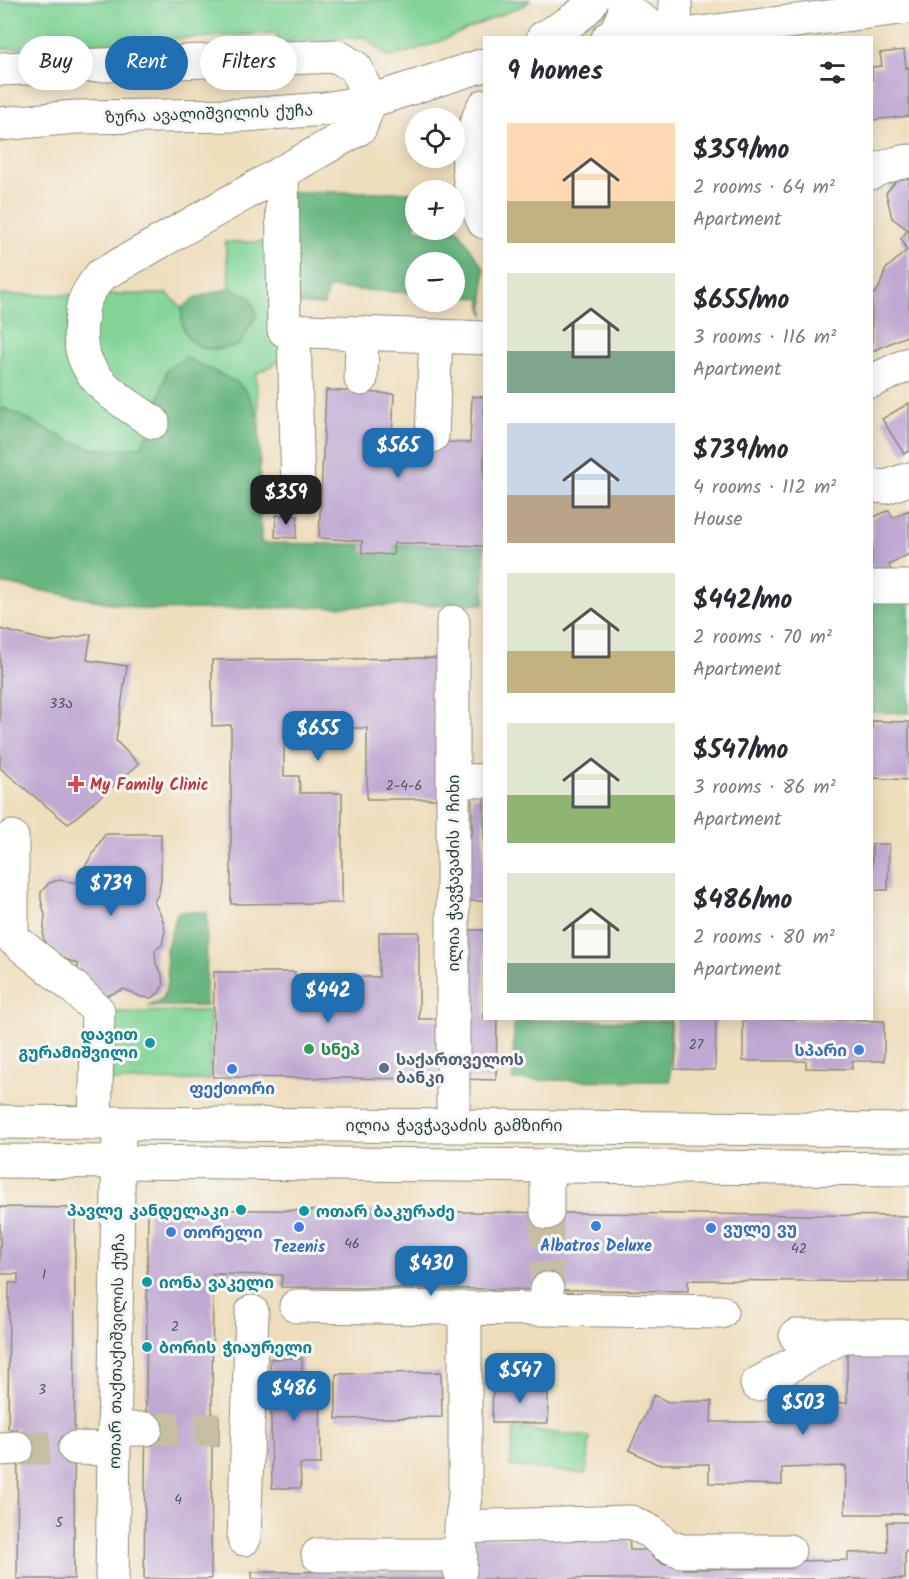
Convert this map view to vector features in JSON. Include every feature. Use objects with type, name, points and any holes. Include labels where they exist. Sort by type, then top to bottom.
[{"type":"main road","points":[[675,0],[676,36]]},
{"type":"main road","points":[[546,36],[563,26],[591,2]]},
{"type":"main road","points":[[612,36],[615,34],[624,5],[654,29],[676,36],[909,7]]},
{"type":"main road","points":[[0,69],[337,56],[356,68],[370,101],[360,128],[100,276],[85,300],[80,330],[81,349],[87,364],[97,379],[112,394],[153,422]]},
{"type":"main road","name":"ზურა ავალიშვილის ქუჩა","points":[[0,124],[75,117],[244,115],[325,109],[370,101],[483,64]]},
{"type":"main road","points":[[483,108],[469,144],[469,170],[471,188],[483,219]]},
{"type":"main road","points":[[873,171],[909,161]]},
{"type":"main road","points":[[282,172],[284,330],[483,338]]},
{"type":"main road","points":[[294,330],[298,494]]},
{"type":"main road","points":[[361,379],[362,333]]},
{"type":"main road","points":[[432,436],[436,336]]},
{"type":"main road","points":[[873,381],[909,364]]},
{"type":"main road","points":[[873,486],[886,487],[909,479]]},
{"type":"main road","points":[[873,587],[909,588]]},
{"type":"main road","name":"ილია ჭავჭავაძის I ჩიხი","points":[[453,622],[469,781],[453,1125]]},
{"type":"main road","name":"ოთარ თაქთაქიშვილის ქუჩა","points":[[12,837],[12,938],[72,986],[98,1011],[107,1123],[119,1162],[125,1436],[112,1579]]},
{"type":"main road","name":"ილია ჭავჭავაძის გამზირი","points":[[0,1122],[909,1130]]},
{"type":"main road","points":[[0,1161],[909,1169]]},
{"type":"main road","points":[[547,1165],[547,1213]]},
{"type":"main road","points":[[296,1306],[465,1309],[547,1299],[721,1312]]},
{"type":"main road","points":[[461,1551],[465,1495],[465,1309]]},
{"type":"main road","points":[[244,1539],[233,1429],[252,1311]]},
{"type":"main road","points":[[796,1336],[909,1336]]},
{"type":"main road","points":[[757,1383],[843,1336]]},
{"type":"main road","points":[[75,1449],[125,1436]]},
{"type":"main road","points":[[318,1555],[461,1551],[631,1522],[651,1532],[666,1545],[681,1551],[789,1551]]},
{"type":"green space","points":[[0,0],[530,0],[526,4],[433,44],[389,58],[365,37],[297,41],[297,36],[277,36],[276,33],[188,38],[188,36],[105,36],[105,43],[93,44],[93,36],[18,36],[18,48],[0,49]]},
{"type":"green space","points":[[287,192],[405,192],[405,240],[465,240],[483,267],[483,312],[480,298],[465,297],[465,252],[405,252],[405,292],[328,288],[324,305],[288,303]]},
{"type":"green space","points":[[225,242],[283,242],[284,359],[256,374],[259,419],[248,394],[167,370],[153,422],[142,446],[114,450],[86,446],[4,408],[0,413],[0,295],[168,294],[182,308],[183,327],[202,348],[218,350],[239,345],[257,314],[249,296],[230,288]]},
{"type":"green space","points":[[230,288],[249,296],[257,314],[239,345],[214,349],[192,342],[182,325],[182,308],[195,298]]},
{"type":"green space","points":[[185,357],[238,383],[248,394],[259,419],[261,543],[483,546],[483,604],[150,610],[0,583],[0,413],[3,408],[85,446],[113,450],[142,446],[153,422],[167,370]]},
{"type":"green space","points":[[873,596],[909,597],[909,713],[873,712]]},
{"type":"green space","points":[[178,912],[207,912],[206,1006],[149,1006],[163,998],[168,981],[166,949]]},
{"type":"green space","points":[[210,1011],[210,1080],[111,1081],[111,1012]]},
{"type":"green space","points":[[514,1020],[671,1021],[670,1081],[513,1080]]},
{"type":"green space","points":[[514,1428],[590,1437],[586,1474],[510,1466]]},
{"type":"building","points":[[904,50],[906,68],[909,67],[909,116],[873,120],[873,67],[882,66],[880,53]]},
{"type":"building","points":[[901,175],[909,176],[909,335],[873,351],[873,295],[879,288],[886,269],[907,250],[901,238],[908,230],[892,218],[886,193]]},
{"type":"building","points":[[326,390],[394,394],[392,439],[470,443],[472,396],[483,397],[483,546],[394,543],[393,555],[362,553],[362,541],[319,538]]},
{"type":"building","points":[[909,403],[909,451],[904,454],[882,419]]},
{"type":"building","points":[[889,510],[893,518],[909,510],[909,554],[889,565],[891,570],[873,579],[873,518]]},
{"type":"building","points":[[276,515],[298,516],[296,538],[275,537]]},
{"type":"building","points":[[0,629],[51,642],[91,634],[87,660],[127,666],[116,741],[139,764],[68,824],[0,768]]},
{"type":"building","points":[[440,658],[441,799],[367,799],[367,728],[284,728],[284,776],[299,776],[300,793],[342,793],[342,903],[231,904],[231,725],[212,726],[212,660]]},
{"type":"building","points":[[873,721],[909,722],[909,780],[873,778]]},
{"type":"building","points":[[472,796],[483,796],[483,901],[464,901],[464,842],[472,834]]},
{"type":"building","points":[[105,834],[161,834],[161,878],[159,893],[154,902],[162,917],[165,930],[162,945],[155,950],[156,964],[164,984],[158,994],[151,998],[141,997],[124,989],[98,997],[78,978],[78,964],[48,949],[43,937],[45,915],[41,892],[49,883],[59,880],[77,883]]},
{"type":"building","points":[[873,844],[889,844],[888,890],[873,890]]},
{"type":"building","points":[[462,930],[483,930],[483,1020],[497,1020],[496,1080],[459,1079]]},
{"type":"building","points":[[379,932],[419,932],[419,1019],[441,1019],[440,1079],[213,1077],[214,972],[295,972],[295,998],[347,998],[347,977],[379,977]]},
{"type":"building","points":[[676,1020],[716,1020],[715,1070],[675,1069]]},
{"type":"building","points":[[743,1020],[884,1021],[884,1061],[852,1061],[852,1069],[806,1068],[806,1061],[743,1061]]},
{"type":"building","points":[[0,1207],[75,1208],[74,1579],[17,1579],[18,1429],[8,1429],[9,1283],[18,1283],[18,1274],[0,1274]]},
{"type":"building","points":[[148,1209],[909,1216],[909,1282],[688,1280],[688,1291],[281,1287],[282,1275],[213,1274],[212,1416],[219,1416],[219,1446],[212,1446],[211,1579],[144,1579]]},
{"type":"building","points":[[847,1346],[909,1346],[909,1514],[845,1514],[846,1466],[782,1468],[782,1485],[709,1483],[709,1464],[657,1464],[629,1450],[654,1395],[668,1402],[712,1401],[711,1422],[778,1422],[777,1403],[847,1403]]},
{"type":"building","points":[[302,1358],[302,1377],[320,1376],[321,1464],[300,1464],[301,1488],[272,1488],[270,1359]]},
{"type":"building","points":[[441,1372],[442,1417],[336,1419],[336,1374]]},
{"type":"building","points":[[493,1385],[548,1385],[548,1423],[492,1423]]},
{"type":"building","points":[[887,1522],[909,1522],[909,1550],[905,1552],[905,1579],[252,1579],[252,1572],[460,1571],[472,1538],[629,1535],[630,1550],[651,1550],[652,1557],[663,1564],[683,1564],[683,1569],[793,1568],[793,1561],[848,1560],[848,1553],[888,1552]]},
{"type":"tunnel","points":[[547,1213],[547,1289]]},
{"type":"tunnel","points":[[146,1429],[219,1430]]},
{"type":"tunnel","points":[[17,1448],[75,1448]]},
{"type":"place","name":"My Family Clinic","points":[[76,784]]},
{"type":"place","name":"დავით გურამიშვილი","points":[[150,1043]]},
{"type":"place","name":"სნეპ","points":[[309,1049]]},
{"type":"place","name":"სპარი","points":[[859,1050]]},
{"type":"place","name":"საქართველოს ბანკი","points":[[384,1068]]},
{"type":"place","name":"ფექთორი","points":[[232,1069]]},
{"type":"place","name":"პავლე კანდელაკი","points":[[241,1210]]},
{"type":"place","name":"ოთარ ბაკურაძე","points":[[304,1211]]},
{"type":"place","name":"Albatros Deluxe","points":[[596,1226]]},
{"type":"place","name":"Tezenis","points":[[299,1227]]},
{"type":"place","name":"ვულე ვუ","points":[[711,1228]]},
{"type":"place","name":"თორელი","points":[[171,1232]]},
{"type":"place","name":"იონა ვაკელი","points":[[147,1282]]},
{"type":"place","name":"ბორის ჭიაურელი","points":[[147,1347]]}]
